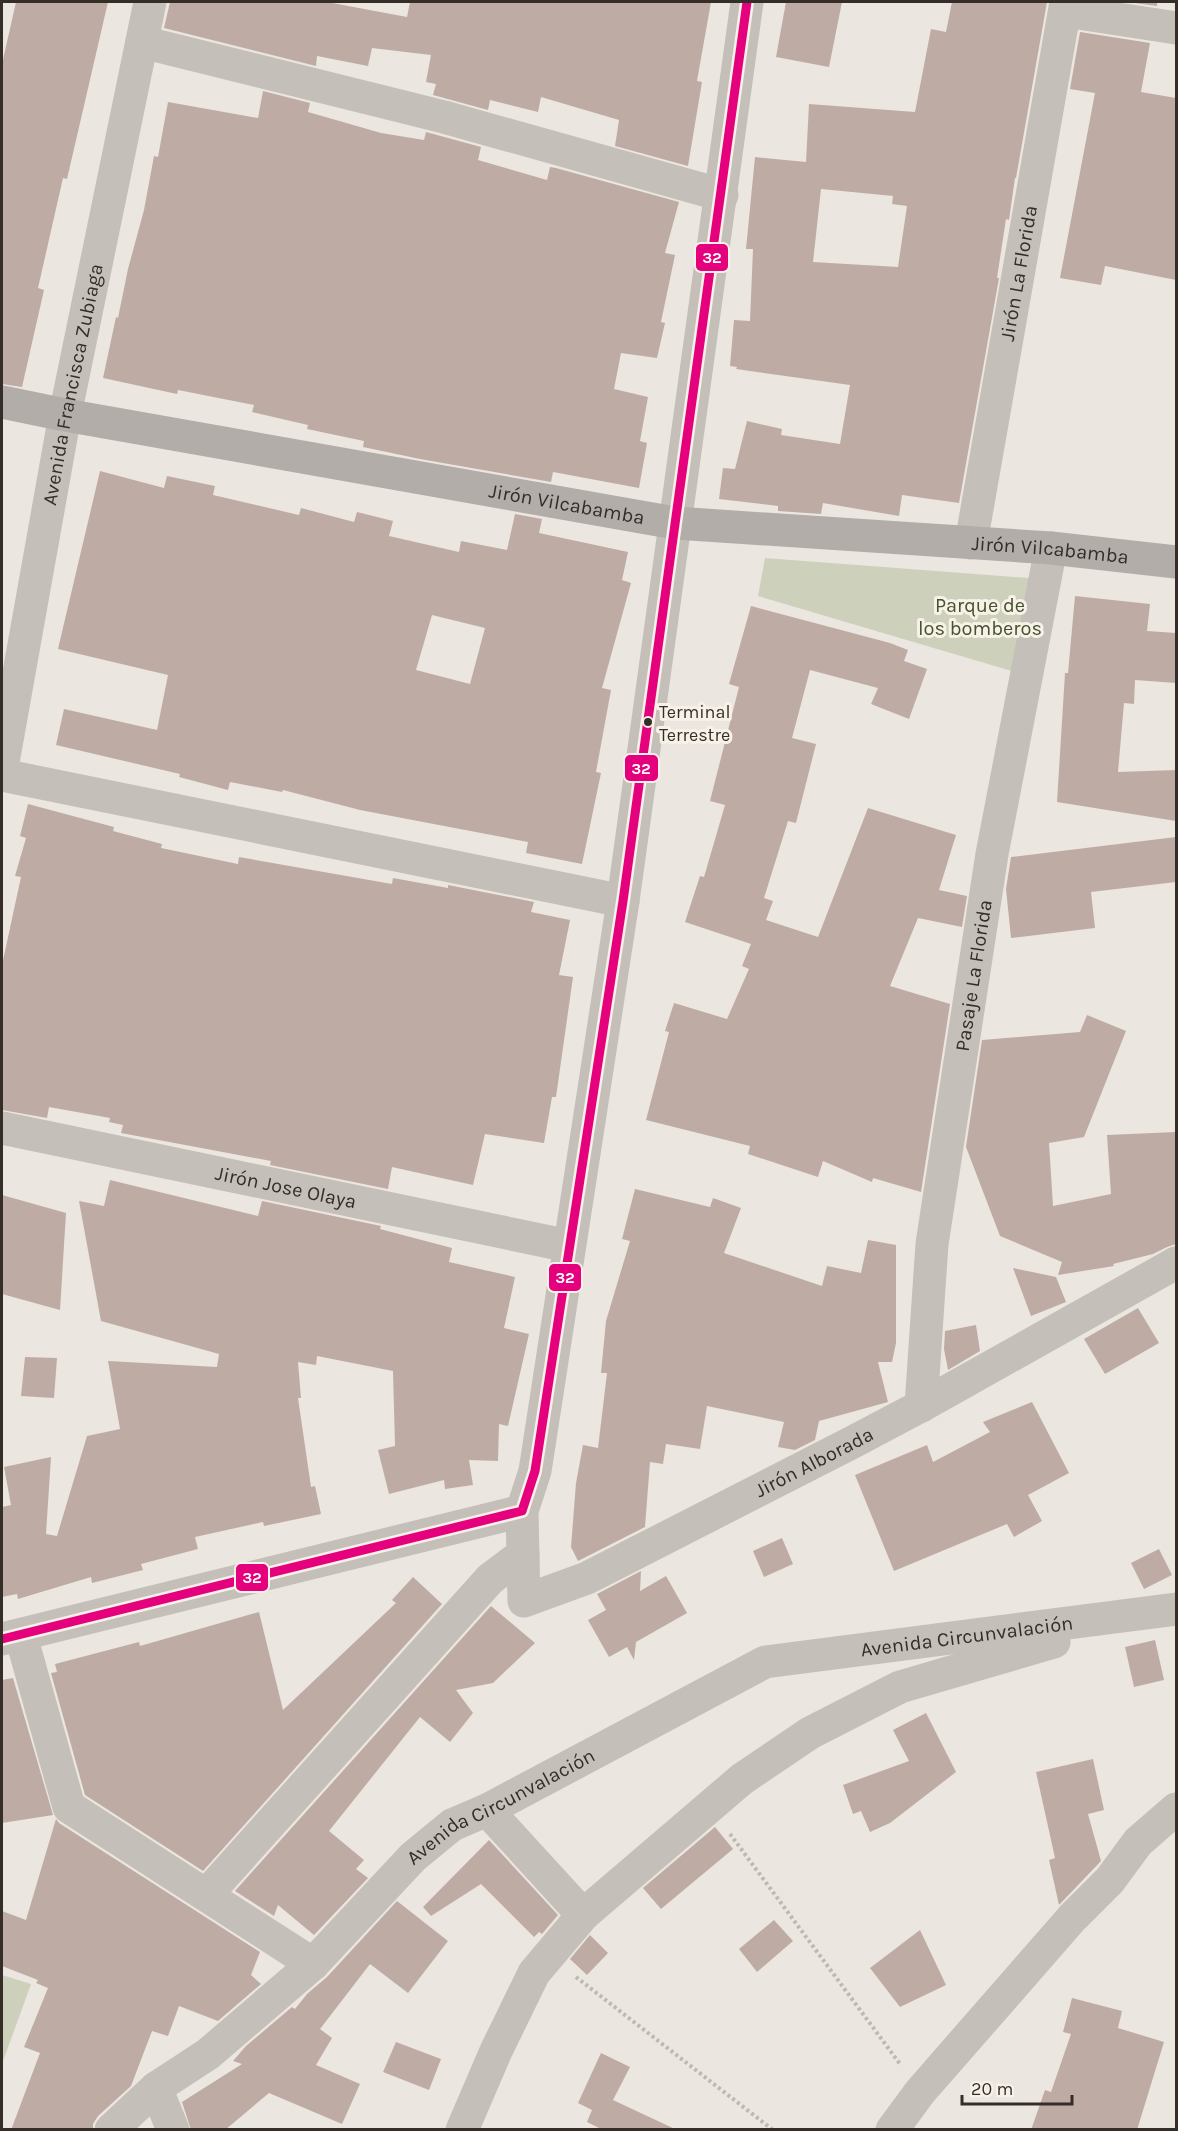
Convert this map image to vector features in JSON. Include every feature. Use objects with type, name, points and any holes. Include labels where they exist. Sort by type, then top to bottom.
[{"type":"main road","name":"Jirón Vilcabamba","points":[[2,402],[675,524],[1051,548],[1176,562]]},
{"type":"street","name":"Avenida Francisca Zubiaga","points":[[2,768],[65,415],[150,2]]},
{"type":"street","name":"Jirón Alborada","points":[[747,2],[623,901],[535,1471],[522,1511],[524,1601],[587,1578],[921,1406],[1176,1263]]},
{"type":"street","points":[[1065,6],[1176,28]]},
{"type":"street","name":"Jirón La Florida","points":[[971,543],[1065,6]]},
{"type":"street","points":[[142,42],[444,117],[722,195]]},
{"type":"street","name":"Pasaje La Florida","points":[[921,1406],[932,1244],[992,854],[1051,548]]},
{"type":"street","points":[[2,775],[623,901]]},
{"type":"street","name":"Jirón Jose Olaya","points":[[2,1128],[569,1246]]},
{"type":"street","points":[[313,1964],[69,1807],[11,1638],[522,1511]]},
{"type":"street","points":[[207,1894],[490,1579],[523,1554]]},
{"type":"street","points":[[462,2130],[496,2051],[534,1973],[583,1915],[742,1779],[810,1733],[900,1687],[1171,1610]]},
{"type":"street","name":"Avenida Circunvalación","points":[[111,2130],[156,2088],[208,2055],[313,1964],[413,1857],[452,1825],[487,1810],[765,1662],[1171,1610]]},
{"type":"street","points":[[892,2130],[920,2092],[1072,1918],[1110,1880],[1138,1842],[1176,1809]]},
{"type":"street","points":[[487,1810],[583,1915]]},
{"type":"street","points":[[156,2088],[173,2130]]},
{"type":"path","points":[[710,1806],[920,2092]]},
{"type":"path","points":[[549,1956],[773,2130]]},
{"type":"green space","name":"Parque de los bomberos","points":[[765,558],[1029,578],[1015,672],[758,596]]},
{"type":"green space","points":[[2,1975],[31,1984],[2,2064]]},
{"type":"building","points":[[16,2],[108,2],[67,179],[63,178],[38,288],[44,290],[22,387],[2,384],[2,64]]},
{"type":"building","points":[[170,2],[327,2],[407,17],[410,2],[711,2],[697,81],[702,82],[688,166],[615,146],[619,120],[541,97],[538,112],[490,100],[488,110],[433,95],[436,84],[426,82],[431,55],[372,48],[368,66],[317,56],[316,66],[164,28]]},
{"type":"building","points":[[786,2],[842,2],[829,67],[776,57]]},
{"type":"building","points":[[952,2],[1047,2],[1009,220],[1006,219],[997,278],[999,278],[959,503],[902,495],[899,516],[823,503],[821,514],[778,511],[778,506],[719,499],[723,468],[735,469],[747,421],[782,429],[781,435],[840,444],[850,385],[736,369],[737,367],[730,366],[734,320],[750,321],[753,249],[746,249],[755,157],[806,162],[809,104],[915,112],[931,29],[946,32]],"holes":[[[821,189],[893,196],[892,204],[907,206],[898,267],[813,262]]]},
{"type":"building","points":[[1127,2],[1157,2],[1157,6]]},
{"type":"building","points":[[1080,32],[1150,43],[1141,92],[1176,98],[1176,280],[1105,266],[1101,285],[1060,278],[1095,93],[1070,89]]},
{"type":"building","points":[[263,91],[310,103],[308,112],[381,133],[424,140],[426,132],[481,147],[478,160],[547,180],[550,167],[556,168],[679,202],[665,253],[675,255],[661,322],[665,323],[657,358],[621,353],[614,389],[648,397],[640,441],[647,443],[639,488],[553,472],[551,482],[420,459],[363,447],[364,441],[307,429],[308,425],[252,412],[254,405],[178,390],[177,394],[103,378],[116,317],[118,318],[144,210],[154,156],[158,157],[168,102],[258,118]]},
{"type":"building","points":[[100,471],[164,488],[167,476],[215,486],[213,495],[299,515],[301,508],[354,522],[357,512],[393,521],[389,536],[459,552],[461,541],[507,550],[515,514],[542,519],[539,533],[628,552],[622,580],[631,583],[602,688],[611,690],[596,772],[601,773],[582,864],[526,853],[528,842],[360,810],[283,790],[282,792],[230,782],[228,790],[179,777],[180,774],[56,745],[64,709],[157,730],[168,675],[58,649]],"holes":[[[432,615],[485,628],[470,684],[416,670]]]},
{"type":"building","points":[[1075,596],[1150,604],[1147,631],[1176,633],[1176,683],[1135,680],[1134,704],[1124,703],[1118,772],[1176,770],[1176,821],[1057,802],[1065,673],[1068,673]]},
{"type":"building","points":[[751,606],[890,643],[908,650],[904,661],[927,669],[909,719],[871,704],[878,688],[810,670],[792,738],[816,744],[796,823],[788,821],[764,898],[773,901],[766,920],[818,937],[868,808],[956,835],[939,890],[967,896],[962,927],[918,918],[890,986],[950,1004],[921,1192],[873,1178],[872,1182],[823,1161],[818,1177],[748,1154],[750,1146],[646,1120],[669,1032],[665,1031],[674,1003],[727,1019],[749,969],[742,966],[751,944],[685,922],[700,876],[704,877],[725,805],[710,801],[739,687],[729,684]]},
{"type":"building","points":[[28,804],[114,827],[113,831],[162,844],[161,848],[238,864],[239,857],[392,884],[393,878],[448,888],[448,885],[534,902],[531,912],[570,920],[559,975],[573,977],[556,1097],[552,1097],[544,1143],[485,1134],[473,1185],[392,1167],[388,1189],[270,1165],[271,1161],[121,1133],[123,1125],[109,1122],[110,1118],[49,1107],[47,1118],[2,1110],[2,965],[21,877],[15,876],[26,838],[20,836]]},
{"type":"building","points":[[1176,837],[1176,882],[1091,892],[1095,928],[1011,938],[1006,889],[1011,857]]},
{"type":"building","points":[[1087,1015],[1126,1031],[1084,1137],[1049,1143],[1053,1206],[1111,1194],[1107,1135],[1176,1132],[1176,1244],[1153,1254],[1113,1264],[1114,1266],[1058,1275],[1062,1262],[1000,1236],[966,1147],[982,1040],[1080,1032]]},
{"type":"building","points":[[110,1180],[258,1216],[262,1201],[381,1226],[380,1229],[452,1248],[449,1262],[515,1277],[504,1328],[529,1334],[508,1426],[499,1424],[498,1461],[469,1460],[473,1485],[445,1489],[444,1480],[389,1494],[378,1450],[395,1446],[393,1371],[317,1356],[316,1365],[298,1362],[301,1398],[298,1398],[311,1487],[315,1486],[321,1514],[264,1526],[263,1522],[195,1537],[198,1549],[141,1564],[143,1570],[92,1583],[91,1577],[18,1599],[17,1594],[2,1597],[2,1507],[11,1505],[4,1467],[51,1457],[46,1534],[57,1536],[87,1436],[120,1429],[108,1361],[217,1367],[219,1354],[101,1321],[79,1201],[104,1206]]},
{"type":"building","points":[[635,1189],[710,1207],[713,1198],[741,1208],[724,1253],[822,1286],[827,1266],[861,1273],[868,1240],[896,1245],[896,1343],[892,1362],[878,1362],[888,1402],[819,1421],[815,1440],[795,1450],[778,1447],[784,1422],[707,1406],[700,1449],[666,1444],[663,1464],[650,1462],[645,1527],[578,1561],[571,1547],[576,1483],[583,1445],[598,1448],[607,1373],[601,1373],[606,1321],[630,1241],[622,1239]]},
{"type":"building","points":[[2,1195],[66,1213],[60,1310],[2,1294]]},
{"type":"building","points":[[1013,1268],[1056,1277],[1066,1302],[1031,1316]]},
{"type":"building","points":[[1138,1308],[1159,1343],[1105,1374],[1084,1339]]},
{"type":"building","points":[[976,1325],[980,1351],[948,1370],[944,1349],[945,1331]]},
{"type":"building","points":[[25,1357],[57,1358],[54,1398],[21,1396]]},
{"type":"building","points":[[1032,1402],[1069,1473],[1028,1495],[1042,1521],[1014,1537],[1007,1524],[894,1571],[855,1475],[927,1445],[933,1462],[990,1432],[983,1422]]},
{"type":"building","points":[[782,1538],[793,1564],[764,1577],[753,1551]]},
{"type":"building","points":[[1159,1549],[1172,1575],[1144,1589],[1131,1563]]},
{"type":"building","points":[[641,1571],[640,1591],[666,1576],[687,1613],[636,1642],[634,1660],[627,1647],[609,1657],[588,1620],[606,1610],[597,1594]]},
{"type":"building","points":[[413,1577],[442,1604],[203,1871],[85,1795],[51,1673],[57,1672],[55,1664],[139,1642],[140,1646],[259,1612],[283,1710],[396,1603],[392,1600]]},
{"type":"building","points":[[491,1606],[535,1643],[493,1683],[456,1690],[473,1713],[450,1742],[420,1717],[329,1831],[364,1860],[356,1869],[368,1878],[314,1935],[278,1905],[274,1916],[235,1891]]},
{"type":"building","points":[[1155,1640],[1164,1680],[1134,1687],[1125,1647]]},
{"type":"building","points":[[13,1678],[53,1815],[2,1823],[2,1680]]},
{"type":"building","points":[[926,1713],[956,1772],[890,1823],[870,1832],[861,1811],[853,1814],[843,1785],[909,1761],[893,1730]]},
{"type":"building","points":[[1093,1759],[1104,1810],[1088,1814],[1101,1861],[1059,1905],[1049,1860],[1055,1858],[1036,1772]]},
{"type":"building","points":[[56,1819],[260,1952],[251,1975],[261,1984],[218,2021],[179,2006],[168,2036],[152,2031],[131,2086],[98,2116],[93,2124],[93,2130],[11,2130],[40,2053],[24,2047],[48,1988],[36,1983],[38,1980],[2,1966],[2,1911],[26,1920]]},
{"type":"building","points":[[715,1827],[733,1849],[661,1909],[643,1888]]},
{"type":"building","points":[[489,1840],[558,1915],[542,1934],[539,1932],[534,1937],[481,1884],[431,1916],[423,1907]]},
{"type":"building","points":[[397,1901],[448,1941],[408,1993],[370,1964],[320,2029],[332,2038],[316,2065],[360,2084],[342,2124],[269,2093],[225,2130],[191,2130],[182,2102],[242,2064],[233,2061],[246,2046],[292,2007],[295,2009]]},
{"type":"building","points":[[774,1920],[793,1941],[757,1972],[739,1949]]},
{"type":"building","points":[[920,1930],[946,1985],[900,2007],[870,1968]]},
{"type":"building","points":[[590,1935],[608,1953],[587,1975],[570,1959]]},
{"type":"building","points":[[1072,1998],[1122,2011],[1118,2028],[1164,2042],[1137,2130],[1031,2130],[1045,2090],[1051,2092],[1071,2034],[1063,2032]]},
{"type":"building","points":[[396,2042],[441,2059],[429,2090],[383,2072]]},
{"type":"building","points":[[601,2053],[630,2067],[613,2100],[677,2130],[603,2130],[587,2122],[592,2110],[578,2103]]},
{"type":"transit line","name":"32","points":[[2,1639],[522,1511],[535,1471],[623,901],[747,2]]},
{"type":"place","name":"Terminal Terrestre","points":[[648,722]]}]
